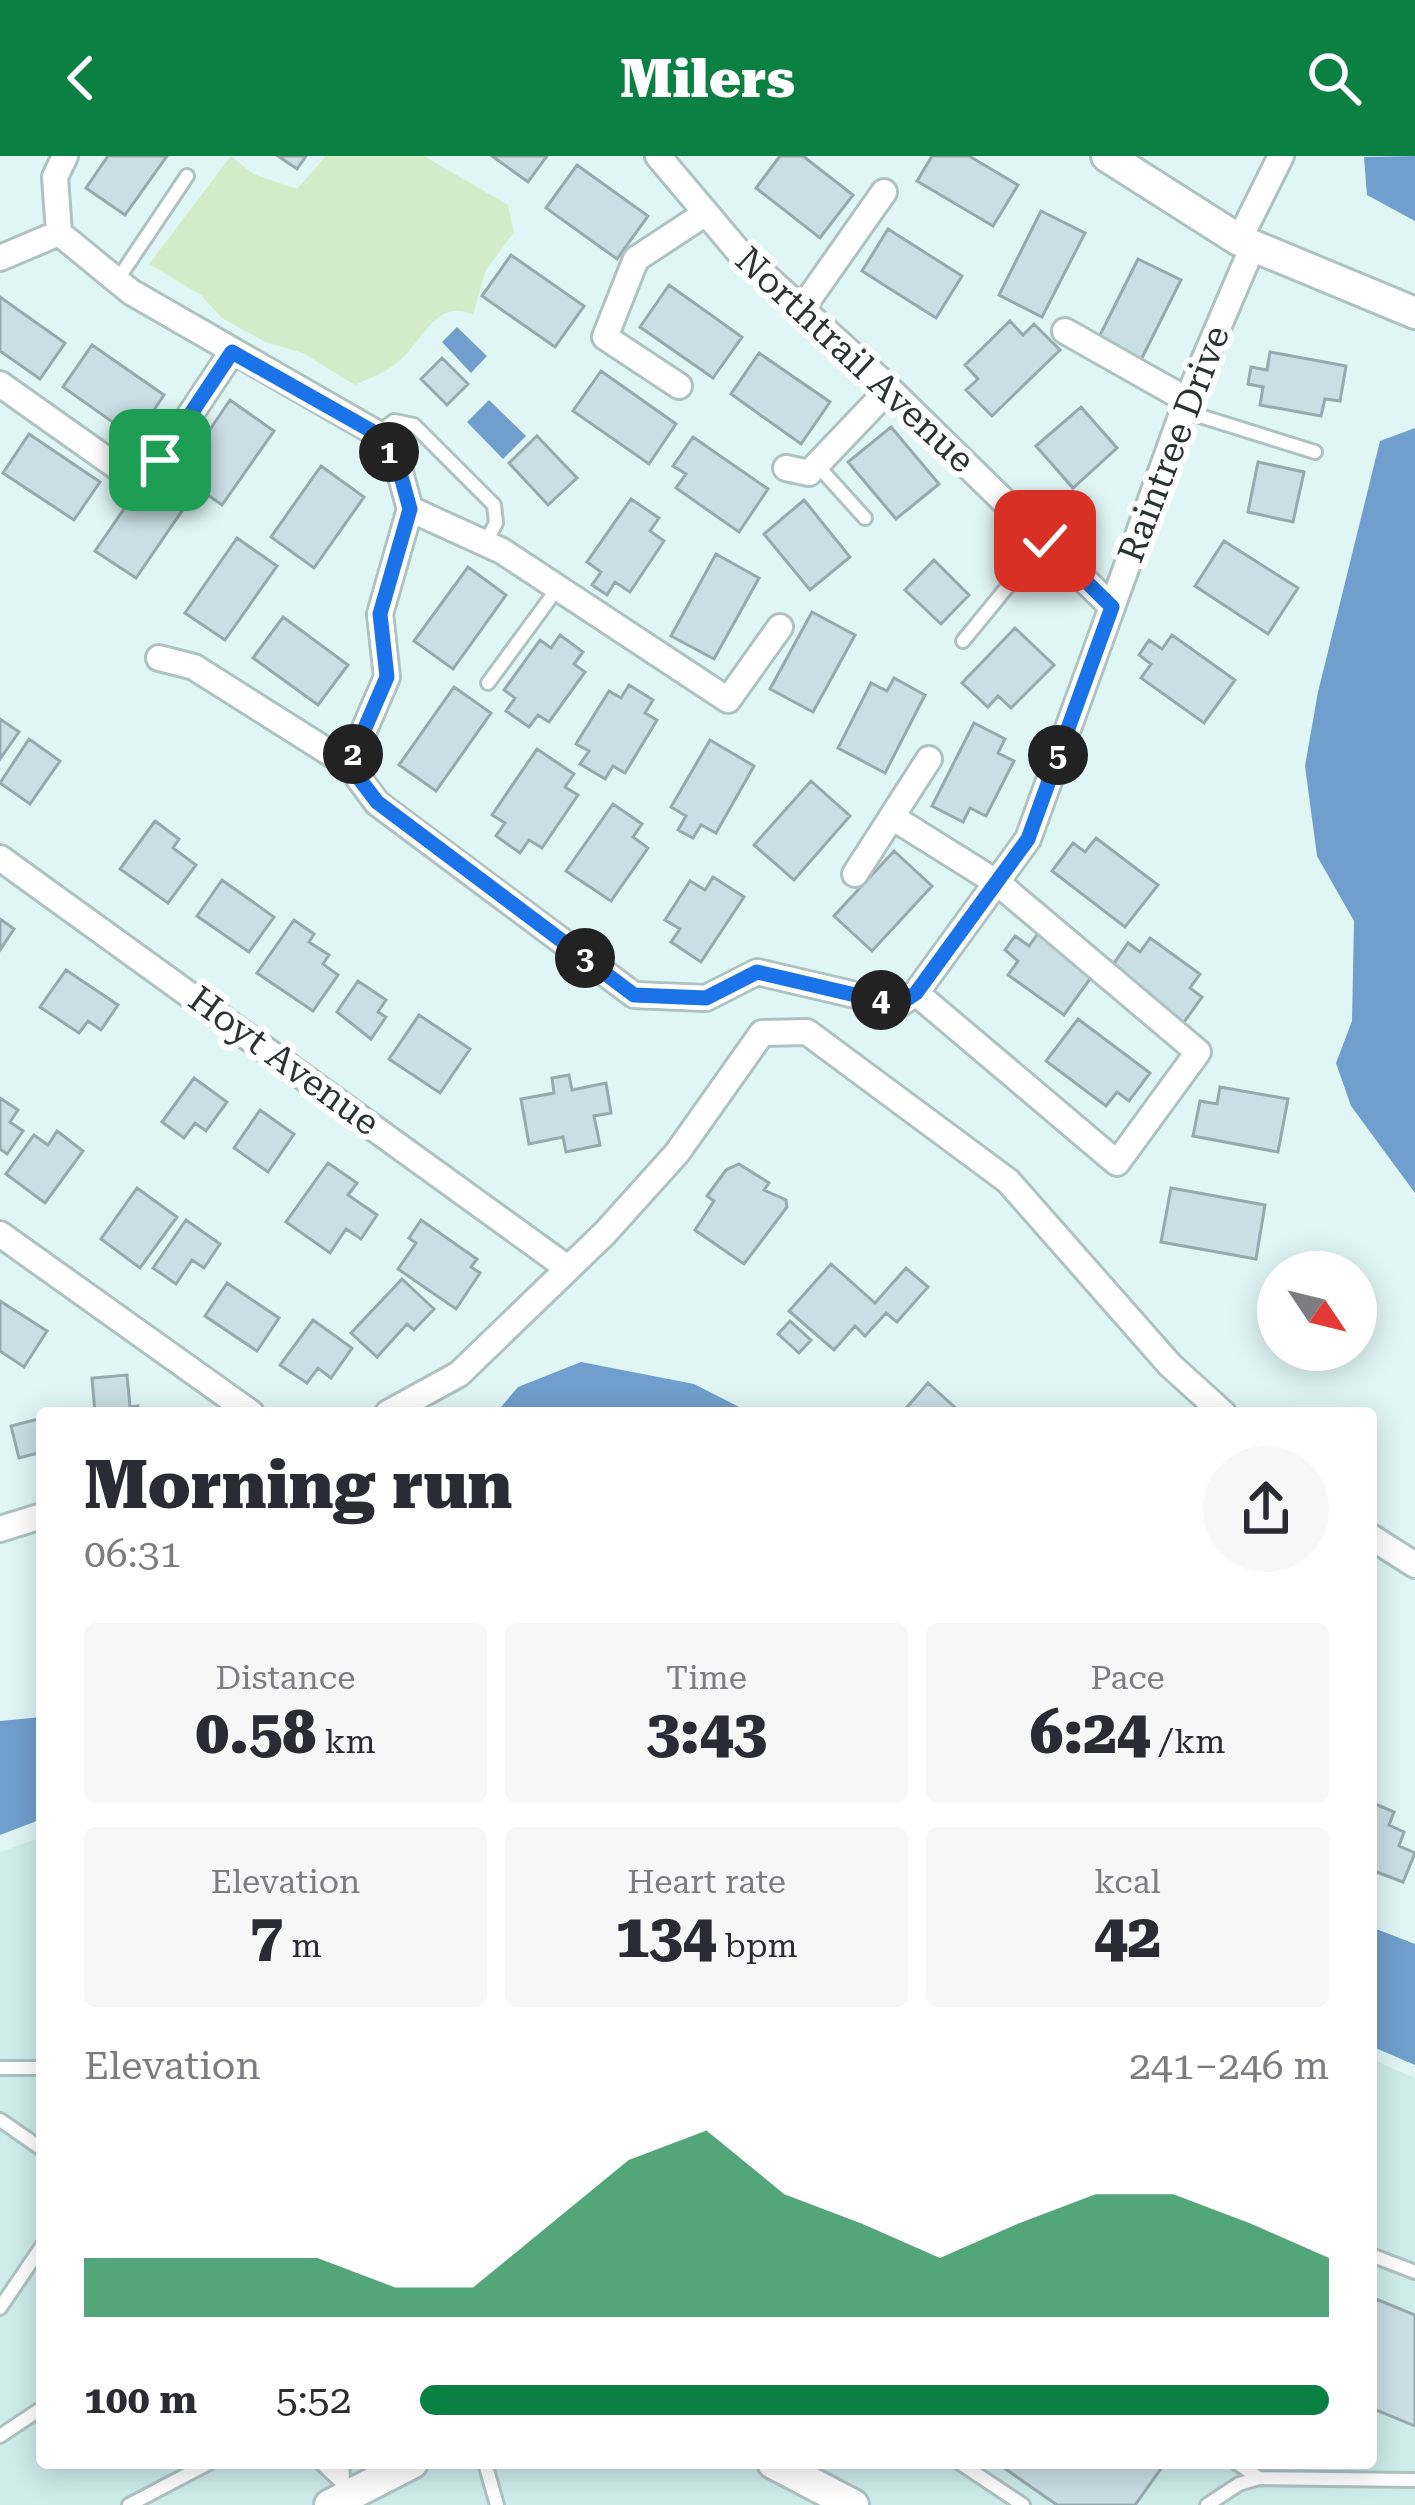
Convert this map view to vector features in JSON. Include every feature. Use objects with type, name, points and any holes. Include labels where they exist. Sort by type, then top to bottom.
[{"type":"street","points":[[65,156],[55,176],[59,233],[118,280],[232,352],[377,434],[399,469],[410,509],[380,614],[387,677],[349,765]]},
{"type":"street","name":"Northtrail Avenue","points":[[658,156],[706,213],[801,310],[889,389],[1112,607]]},
{"type":"street","points":[[1107,156],[1246,243],[1415,314]]},
{"type":"street","name":"Raintree Drive","points":[[916,993],[1028,839],[1281,156]]},
{"type":"street","points":[[801,310],[884,192]]},
{"type":"street","points":[[679,386],[605,338],[636,259],[706,213]]},
{"type":"street","points":[[0,258],[59,233]]},
{"type":"street","points":[[1065,331],[1185,405]]},
{"type":"street","points":[[0,384],[120,469],[140,472],[160,460],[232,352]]},
{"type":"street","points":[[786,468],[809,473],[889,389]]},
{"type":"street","points":[[410,509],[485,543],[728,700],[780,627]]},
{"type":"street","points":[[159,658],[194,667],[349,765],[377,802],[634,995],[706,998],[757,972],[898,1005],[916,993],[1117,1163],[1198,1052],[999,884],[892,817]]},
{"type":"street","points":[[855,874],[929,760]]},
{"type":"street","name":"Hoyt Avenue","points":[[0,858],[566,1267]]},
{"type":"street","points":[[399,1407],[459,1374],[605,1233],[677,1153],[762,1033],[807,1032],[1009,1181],[1170,1365],[1216,1407]]},
{"type":"street","points":[[0,1234],[243,1407]]},
{"type":"street","points":[[0,1528],[36,1518]]},
{"type":"street","points":[[1377,1541],[1415,1564]]},
{"type":"street","points":[[338,2494],[398,2469]]},
{"type":"street","points":[[784,2469],[853,2505]]},
{"type":"lane","points":[[118,280],[187,176]]},
{"type":"lane","points":[[1185,405],[1315,452]]},
{"type":"lane","points":[[377,434],[394,421],[414,425],[494,505],[496,523],[485,543]]},
{"type":"lane","points":[[817,465],[865,518]]},
{"type":"lane","points":[[963,640],[1045,541]]},
{"type":"lane","points":[[488,682],[558,587]]},
{"type":"lane","points":[[0,2068],[36,2068]]},
{"type":"lane","points":[[0,2120],[36,2146]]},
{"type":"lane","points":[[0,2308],[36,2255]]},
{"type":"lane","points":[[1377,2257],[1415,2272]]},
{"type":"lane","points":[[0,2436],[36,2412]]},
{"type":"lane","points":[[129,2505],[198,2469]]},
{"type":"lane","points":[[487,2469],[497,2505]]},
{"type":"lane","points":[[969,2469],[1023,2505]]},
{"type":"lane","points":[[1245,2469],[1258,2479]]},
{"type":"lane","points":[[1207,2505],[1238,2484],[1258,2479],[1415,2480]]},
{"type":"shaded area","points":[[36,1839],[36,2469],[1377,2469],[1377,2062],[1415,2078],[1415,2505],[0,2505],[0,1852]]},
{"type":"green space","points":[[231,156],[253,174],[297,189],[326,156],[424,156],[508,205],[514,232],[486,270],[473,315],[460,311],[440,317],[398,362],[355,385],[303,353],[265,342],[222,318],[201,295],[149,264]]},
{"type":"water","points":[[1415,156],[1415,221],[1367,195],[1364,157]]},
{"type":"water","points":[[457,327],[487,356],[471,373],[442,342]]},
{"type":"water","points":[[489,400],[526,436],[503,459],[467,422]]},
{"type":"water","points":[[1415,428],[1415,1193],[1351,1106],[1336,1063],[1352,1021],[1354,921],[1317,856],[1305,766],[1318,692],[1380,441]]},
{"type":"water","points":[[581,1362],[694,1384],[739,1407],[501,1407],[518,1387]]},
{"type":"water","points":[[36,1718],[36,1821],[0,1835],[0,1721]]},
{"type":"water","points":[[1377,1929],[1415,1944],[1415,2065],[1377,2049]]},
{"type":"building","points":[[108,156],[167,156],[125,215],[86,188]]},
{"type":"building","points":[[278,156],[306,156],[297,169]]},
{"type":"building","points":[[492,156],[547,156],[528,182]]},
{"type":"building","points":[[780,156],[803,156],[853,195],[820,238],[756,188]]},
{"type":"building","points":[[932,156],[969,156],[1018,185],[993,226],[917,181]]},
{"type":"building","points":[[577,165],[648,216],[617,259],[546,208]]},
{"type":"building","points":[[1041,211],[1085,233],[1042,317],[999,295]]},
{"type":"building","points":[[888,229],[962,276],[936,318],[862,271]]},
{"type":"building","points":[[511,255],[584,306],[555,347],[482,296]]},
{"type":"building","points":[[1138,259],[1181,280],[1140,362],[1097,341]]},
{"type":"building","points":[[669,285],[742,337],[713,378],[640,327]]},
{"type":"building","points":[[0,297],[65,343],[40,379],[0,351]]},
{"type":"building","points":[[1010,321],[1023,335],[1034,324],[1060,350],[992,416],[966,390],[978,379],[965,365]]},
{"type":"building","points":[[92,345],[164,395],[135,438],[63,387]]},
{"type":"building","points":[[1270,352],[1346,366],[1340,401],[1325,399],[1321,416],[1260,405],[1263,387],[1248,384],[1251,367],[1267,370]]},
{"type":"building","points":[[759,353],[830,402],[801,444],[731,394]]},
{"type":"building","points":[[442,358],[468,384],[447,405],[421,379]]},
{"type":"building","points":[[601,371],[676,424],[649,464],[573,411]]},
{"type":"building","points":[[230,400],[274,431],[222,505],[179,475]]},
{"type":"building","points":[[1081,407],[1117,448],[1073,488],[1036,446]]},
{"type":"building","points":[[891,427],[939,484],[896,519],[848,462]]},
{"type":"building","points":[[29,434],[100,482],[74,520],[3,473]]},
{"type":"building","points":[[537,436],[577,478],[548,505],[509,463]]},
{"type":"building","points":[[693,437],[768,489],[739,532],[676,488],[686,474],[673,466]]},
{"type":"building","points":[[1258,462],[1304,472],[1293,522],[1248,512]]},
{"type":"building","points":[[321,466],[364,497],[314,568],[271,537]]},
{"type":"building","points":[[146,477],[186,505],[136,578],[95,551]]},
{"type":"building","points":[[631,499],[659,518],[650,531],[664,541],[630,592],[615,582],[607,595],[592,585],[601,572],[587,562]]},
{"type":"building","points":[[804,500],[850,557],[810,590],[764,534]]},
{"type":"building","points":[[237,538],[277,566],[225,640],[185,613]]},
{"type":"building","points":[[1224,541],[1298,588],[1268,634],[1195,586]]},
{"type":"building","points":[[716,554],[759,578],[714,659],[671,636]]},
{"type":"building","points":[[934,560],[969,595],[941,624],[905,590]]},
{"type":"building","points":[[468,567],[506,595],[453,669],[414,641]]},
{"type":"building","points":[[812,612],[855,635],[813,712],[770,689]]},
{"type":"building","points":[[283,617],[348,665],[318,705],[253,658]]},
{"type":"building","points":[[1015,628],[1054,665],[1011,708],[998,696],[988,707],[962,683]]},
{"type":"building","points":[[560,635],[583,652],[574,664],[585,672],[549,722],[538,715],[529,727],[506,711],[515,698],[504,690],[540,640],[551,648]]},
{"type":"building","points":[[1172,635],[1235,680],[1204,723],[1141,678],[1151,664],[1139,655],[1149,640],[1162,649]]},
{"type":"building","points":[[894,678],[925,695],[885,773],[838,748],[871,683],[887,691]]},
{"type":"building","points":[[629,685],[653,700],[645,713],[657,720],[625,773],[613,766],[605,779],[580,764],[589,751],[576,744],[609,691],[621,698]]},
{"type":"building","points":[[454,687],[491,713],[436,791],[399,765]]},
{"type":"building","points":[[0,719],[19,732],[0,759]]},
{"type":"building","points":[[974,723],[1005,739],[998,753],[1014,761],[986,816],[970,808],[963,822],[932,806]]},
{"type":"building","points":[[29,739],[60,761],[30,804],[0,783]]},
{"type":"building","points":[[710,740],[754,766],[716,833],[701,825],[693,838],[678,830],[686,816],[671,807]]},
{"type":"building","points":[[537,749],[574,774],[565,787],[578,795],[542,848],[529,840],[520,853],[496,836],[505,823],[492,815]]},
{"type":"building","points":[[811,781],[850,816],[794,880],[754,845]]},
{"type":"building","points":[[613,804],[642,824],[633,837],[648,848],[611,901],[566,871]]},
{"type":"building","points":[[155,821],[179,839],[173,848],[196,865],[168,903],[120,869]]},
{"type":"building","points":[[1096,838],[1158,885],[1125,927],[1052,871],[1073,843],[1085,852]]},
{"type":"building","points":[[894,851],[932,886],[872,951],[834,916]]},
{"type":"building","points":[[713,877],[744,897],[701,962],[671,942],[680,929],[665,920],[690,881],[705,890]]},
{"type":"building","points":[[222,880],[274,917],[249,952],[197,916]]},
{"type":"building","points":[[0,919],[14,929],[0,950]]},
{"type":"building","points":[[294,920],[314,934],[309,942],[329,955],[323,964],[338,975],[313,1011],[257,973]]},
{"type":"building","points":[[1039,932],[1095,972],[1064,1015],[1008,975],[1018,961],[1005,950],[1015,936],[1029,946]]},
{"type":"building","points":[[1150,938],[1200,974],[1190,988],[1202,997],[1182,1025],[1108,972],[1128,943],[1140,952]]},
{"type":"building","points":[[66,970],[118,1005],[101,1030],[88,1021],[79,1033],[40,1007]]},
{"type":"building","points":[[358,981],[386,1000],[378,1012],[386,1017],[371,1039],[337,1012]]},
{"type":"building","points":[[419,1015],[470,1049],[440,1093],[389,1059]]},
{"type":"building","points":[[1078,1019],[1150,1073],[1129,1101],[1117,1092],[1106,1106],[1046,1061]]},
{"type":"building","points":[[569,1075],[572,1090],[606,1083],[611,1113],[594,1116],[600,1145],[566,1152],[563,1137],[529,1144],[521,1099],[554,1093],[552,1078]]},
{"type":"building","points":[[194,1078],[227,1102],[206,1131],[195,1123],[184,1138],[162,1122]]},
{"type":"building","points":[[1220,1087],[1288,1099],[1278,1152],[1193,1136],[1200,1101],[1217,1104]]},
{"type":"building","points":[[0,1098],[18,1110],[10,1122],[23,1131],[7,1154],[0,1149]]},
{"type":"building","points":[[260,1110],[294,1134],[268,1172],[234,1148]]},
{"type":"building","points":[[57,1131],[83,1151],[45,1203],[6,1174],[34,1135],[48,1145]]},
{"type":"building","points":[[328,1163],[357,1183],[348,1195],[377,1215],[361,1239],[346,1229],[330,1253],[286,1222]]},
{"type":"building","points":[[739,1164],[769,1183],[764,1190],[786,1200],[787,1207],[744,1264],[695,1230],[714,1201],[707,1196],[726,1170]]},
{"type":"building","points":[[137,1188],[177,1217],[140,1268],[101,1239]]},
{"type":"building","points":[[1171,1188],[1265,1205],[1256,1259],[1161,1242]]},
{"type":"building","points":[[186,1220],[220,1244],[204,1268],[192,1260],[176,1284],[153,1268]]},
{"type":"building","points":[[421,1220],[477,1259],[471,1267],[480,1273],[456,1309],[398,1269],[416,1243],[409,1238]]},
{"type":"building","points":[[831,1264],[875,1303],[906,1268],[928,1287],[897,1322],[886,1313],[865,1336],[855,1326],[834,1350],[789,1311]]},
{"type":"building","points":[[402,1279],[434,1309],[414,1330],[407,1324],[377,1357],[351,1333]]},
{"type":"building","points":[[227,1283],[279,1318],[257,1351],[205,1316]]},
{"type":"building","points":[[0,1301],[47,1331],[24,1367],[0,1351]]},
{"type":"building","points":[[313,1320],[352,1348],[331,1378],[318,1368],[307,1383],[280,1365]]},
{"type":"building","points":[[790,1321],[811,1340],[799,1353],[778,1334]]},
{"type":"building","points":[[127,1375],[130,1407],[94,1407],[92,1378]]},
{"type":"building","points":[[928,1383],[955,1407],[907,1407]]},
{"type":"building","points":[[36,1420],[36,1454],[19,1458],[11,1426]]},
{"type":"building","points":[[1377,1805],[1394,1812],[1389,1825],[1404,1832],[1399,1846],[1415,1853],[1403,1882],[1377,1872]]},
{"type":"building","points":[[1377,2299],[1415,2315],[1415,2426],[1377,2410]]},
{"type":"building","points":[[1006,2469],[1161,2469],[1135,2505],[1057,2505]]},
{"type":"route","points":[[160,460],[232,352],[377,434],[399,469],[410,509],[380,614],[387,677],[349,765],[377,802],[634,995],[706,998],[757,972],[814,981],[898,1005],[916,993],[1028,839],[1112,607],[1045,541]]}]
